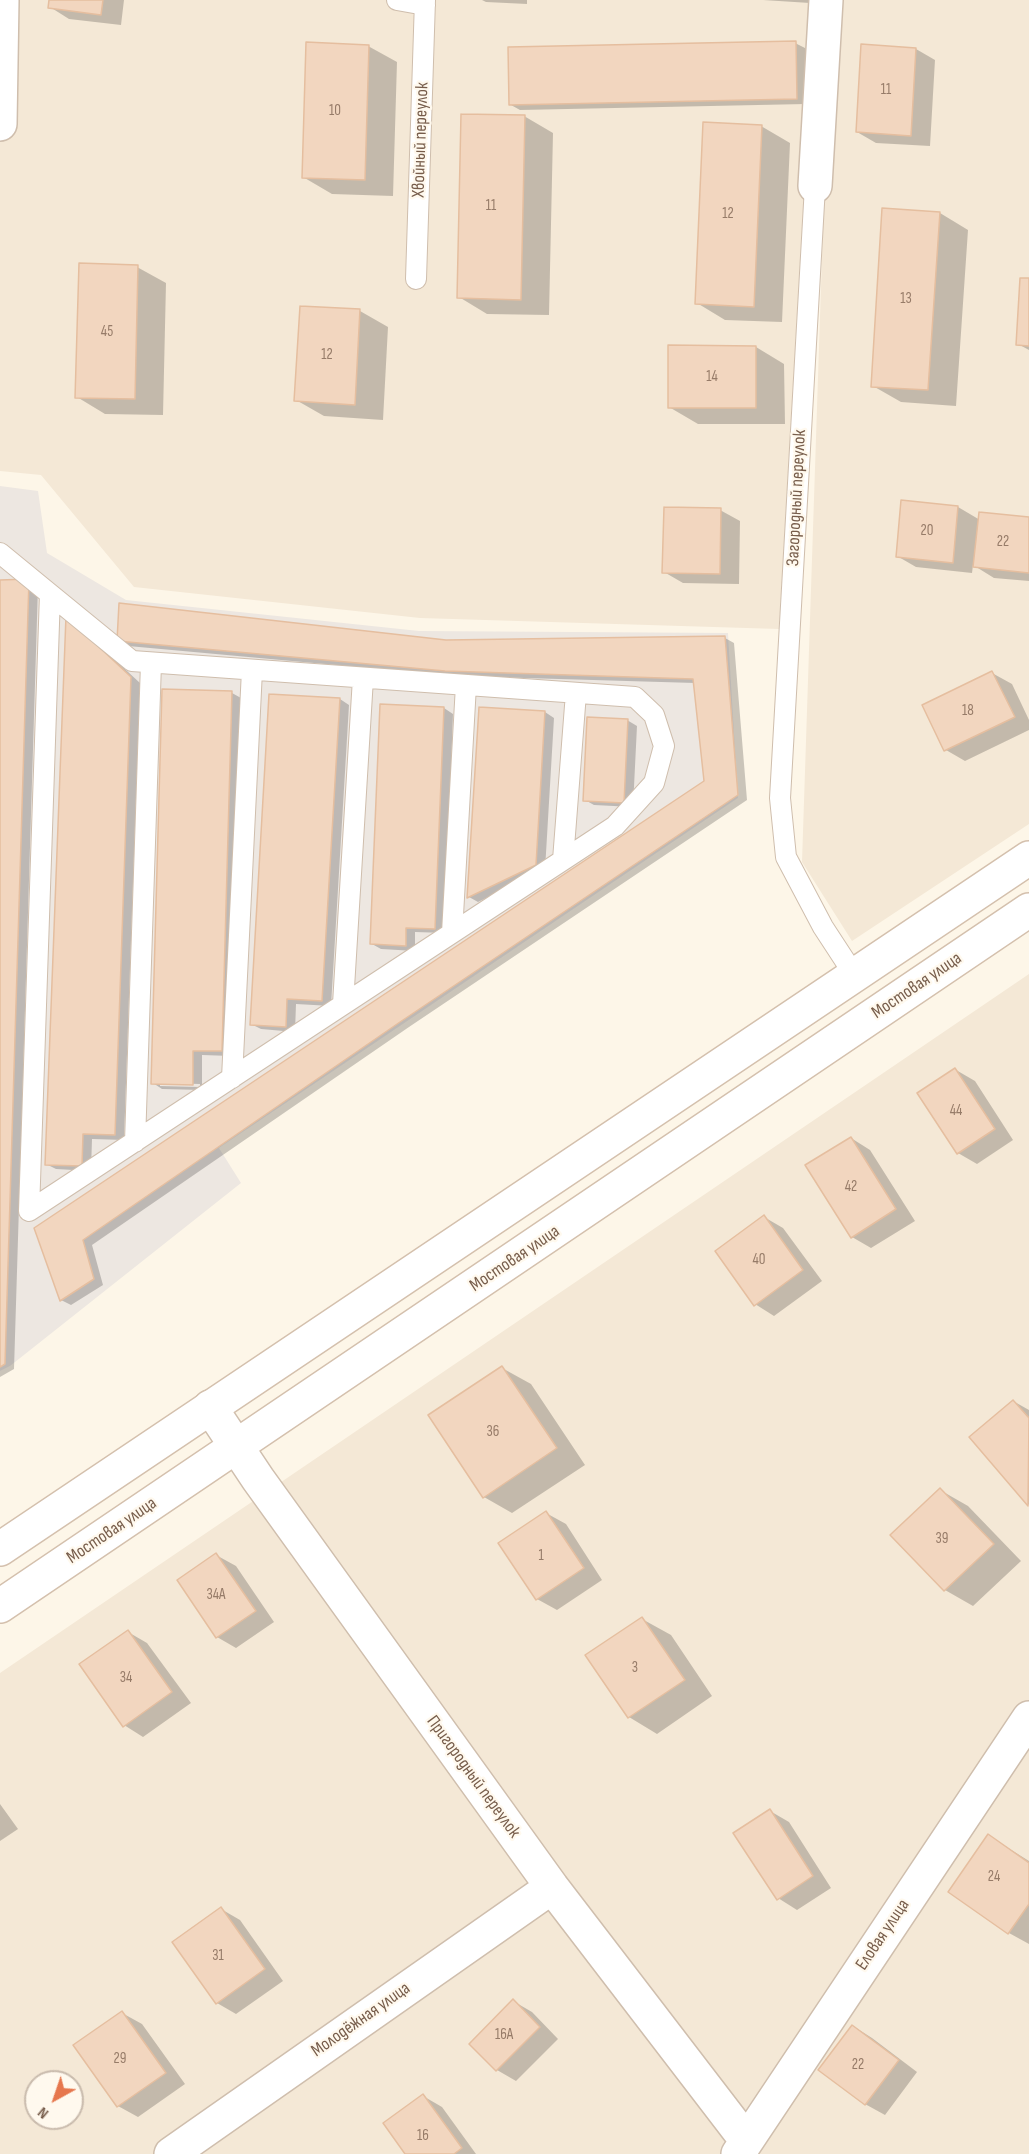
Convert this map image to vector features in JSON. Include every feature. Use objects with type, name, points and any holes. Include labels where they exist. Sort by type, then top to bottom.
[{"type":"main road","points":[[0,124],[2,0]]},
{"type":"main road","name":"Загородный переулок","points":[[815,186],[826,0]]},
{"type":"main road","points":[[0,1549],[1029,858]]},
{"type":"main road","name":"Мостовая улица","points":[[0,1606],[1029,910]]},
{"type":"main road","name":"Пригородный переулок","points":[[210,1407],[552,1887],[742,2147]]},
{"type":"main road","name":"Еловая улица","points":[[742,2147],[1029,1718]]},
{"type":"main road","name":"Молодёжная улица","points":[[171,2154],[552,1887]]},
{"type":"lane","points":[[397,0],[425,3]]},
{"type":"lane","name":"Хвойный переулок","points":[[416,279],[425,3]]},
{"type":"lane","points":[[0,124],[0,139]]},
{"type":"lane","name":"Загородный переулок","points":[[815,186],[780,798],[786,857],[823,927],[855,976]]},
{"type":"lane","points":[[0,553],[132,661],[635,697],[654,715],[664,746],[654,783],[615,826],[29,1211],[50,594]]},
{"type":"lane","points":[[135,1142],[151,663]]},
{"type":"lane","points":[[232,1078],[252,670]]},
{"type":"lane","points":[[343,1004],[363,678]]},
{"type":"lane","points":[[452,933],[466,686]]},
{"type":"lane","points":[[563,860],[576,693]]},
{"type":"shaded area","points":[[0,0],[815,0],[779,629],[420,618],[134,587],[41,475],[0,471]]},
{"type":"shaded area","points":[[832,0],[1029,0],[1029,824],[852,941],[802,862]]},
{"type":"shaded area","points":[[0,486],[38,491],[47,553],[126,600],[419,631],[728,633],[738,798],[219,1148],[241,1183],[10,1366],[0,1371]]},
{"type":"shaded area","points":[[1029,974],[1029,2154],[0,2154],[0,1673]]},
{"type":"building","points":[[49,0],[103,0],[101,15],[48,8]]},
{"type":"building","points":[[796,41],[797,99],[509,105],[508,47]]},
{"type":"building","points":[[306,42],[369,45],[365,180],[302,178]]},
{"type":"building","points":[[861,44],[916,48],[911,136],[856,132]]},
{"type":"building","points":[[461,114],[525,115],[521,300],[457,298]]},
{"type":"building","points":[[703,122],[762,125],[754,307],[695,304]]},
{"type":"building","points":[[882,208],[940,212],[928,390],[871,387]]},
{"type":"building","points":[[79,263],[138,265],[135,399],[75,398]]},
{"type":"building","points":[[1020,278],[1029,278],[1029,346],[1016,345]]},
{"type":"building","points":[[300,306],[360,309],[355,405],[294,401]]},
{"type":"building","points":[[668,345],[756,346],[756,408],[668,408]]},
{"type":"building","points":[[901,500],[958,506],[953,563],[896,557]]},
{"type":"building","points":[[664,507],[721,508],[720,574],[662,573]]},
{"type":"building","points":[[979,512],[1029,517],[1029,573],[973,567]]},
{"type":"building","points":[[29,579],[5,1364],[0,1367],[0,580]]},
{"type":"building","points":[[119,603],[446,640],[725,636],[738,795],[400,1022],[83,1240],[94,1279],[60,1301],[34,1228],[704,781],[693,679],[445,671],[117,641]]},
{"type":"building","points":[[66,616],[131,677],[115,1135],[83,1134],[82,1166],[45,1165]]},
{"type":"building","points":[[992,671],[1015,717],[944,751],[922,705]]},
{"type":"building","points":[[162,689],[232,691],[222,1051],[193,1051],[193,1085],[151,1084]]},
{"type":"building","points":[[269,694],[340,698],[322,1001],[287,999],[286,1027],[250,1025]]},
{"type":"building","points":[[380,704],[444,707],[435,929],[406,928],[406,946],[370,944]]},
{"type":"building","points":[[479,707],[545,711],[536,865],[467,898]]},
{"type":"building","points":[[587,717],[628,719],[624,803],[583,801]]},
{"type":"building","points":[[955,1068],[995,1129],[957,1154],[917,1093]]},
{"type":"building","points":[[851,1137],[896,1209],[851,1238],[805,1165]]},
{"type":"building","points":[[764,1215],[803,1270],[754,1306],[715,1251]]},
{"type":"building","points":[[502,1366],[557,1448],[483,1498],[428,1415]]},
{"type":"building","points":[[1013,1400],[1029,1418],[1028,1506],[969,1437]]},
{"type":"building","points":[[940,1488],[994,1544],[944,1591],[890,1535]]},
{"type":"building","points":[[546,1511],[584,1568],[536,1600],[498,1543]]},
{"type":"building","points":[[216,1553],[256,1611],[216,1638],[177,1580]]},
{"type":"building","points":[[642,1617],[685,1680],[628,1718],[585,1655]]},
{"type":"building","points":[[128,1630],[172,1692],[123,1727],[79,1664]]},
{"type":"building","points":[[770,1809],[813,1876],[777,1900],[733,1833]]},
{"type":"building","points":[[988,1834],[1029,1863],[1029,1904],[1008,1934],[948,1892]]},
{"type":"building","points":[[221,1907],[265,1969],[216,2004],[172,1942]]},
{"type":"building","points":[[513,1999],[540,2027],[496,2071],[469,2044]]},
{"type":"building","points":[[122,2011],[166,2073],[117,2107],[73,2045]]},
{"type":"building","points":[[852,2025],[899,2060],[865,2105],[818,2070]]},
{"type":"building","points":[[423,2094],[462,2148],[454,2154],[405,2154],[383,2123]]}]
